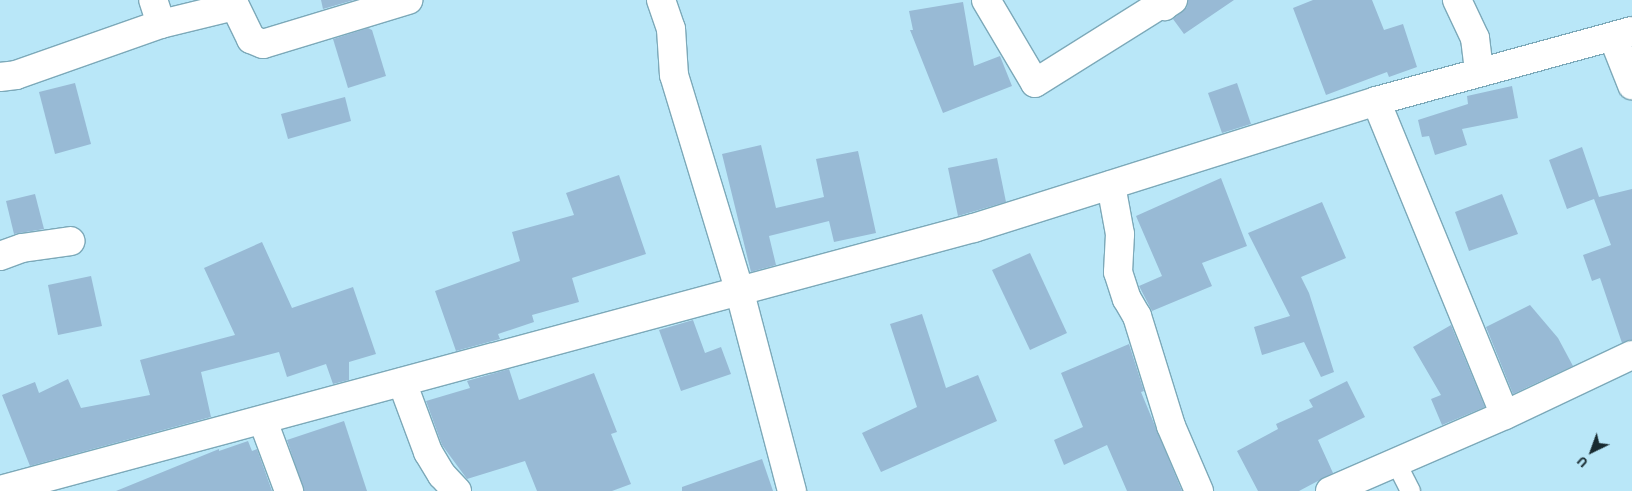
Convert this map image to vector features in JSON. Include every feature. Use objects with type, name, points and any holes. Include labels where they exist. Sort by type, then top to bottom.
[{"type":"street","points":[[0,77],[16,75],[157,12],[235,6],[251,39],[264,44],[408,0]]},
{"type":"street","points":[[661,0],[671,29],[674,75],[739,289],[792,491]]},
{"type":"street","points":[[986,0],[1035,83],[1164,1]]},
{"type":"street","points":[[1457,0],[1475,38],[1480,72]]},
{"type":"street","points":[[0,490],[40,485],[739,289],[974,228],[1376,101],[1622,34],[1632,85]]},
{"type":"street","points":[[1376,101],[1505,415]]},
{"type":"street","points":[[1111,185],[1120,234],[1118,272],[1127,298],[1137,316],[1171,426],[1199,491]]},
{"type":"street","points":[[0,256],[22,248],[71,241]]},
{"type":"street","points":[[1330,491],[1505,415],[1632,355]]},
{"type":"street","points":[[402,382],[428,452],[442,476],[457,491]]},
{"type":"street","points":[[263,421],[289,491]]},
{"type":"lane","points":[[1396,463],[1410,491]]},
{"type":"building","points":[[321,0],[354,0],[323,9]]},
{"type":"building","points":[[1188,0],[1234,0],[1184,34],[1173,19],[1187,7]]},
{"type":"building","points":[[1313,0],[1372,0],[1384,30],[1403,24],[1417,67],[1389,77],[1387,72],[1326,95],[1293,8]]},
{"type":"building","points":[[963,2],[974,66],[1000,56],[1012,86],[943,113],[910,30],[913,30],[909,11]]},
{"type":"building","points":[[368,28],[372,30],[386,76],[348,88],[333,39]]},
{"type":"building","points":[[75,83],[91,144],[55,154],[39,92]]},
{"type":"building","points":[[1237,83],[1251,124],[1222,133],[1208,93]]},
{"type":"building","points":[[1512,86],[1518,118],[1462,129],[1467,145],[1435,155],[1429,136],[1422,137],[1418,120],[1468,104],[1467,96]]},
{"type":"building","points":[[345,97],[351,121],[288,139],[281,114]]},
{"type":"building","points":[[761,145],[776,208],[824,197],[816,159],[858,151],[876,233],[834,242],[829,221],[769,236],[776,265],[751,272],[722,154]]},
{"type":"building","points":[[1582,147],[1599,197],[1632,189],[1632,340],[1622,343],[1600,278],[1592,281],[1583,255],[1611,245],[1594,199],[1567,209],[1549,160]]},
{"type":"building","points":[[997,158],[1006,202],[958,216],[948,168]]},
{"type":"building","points":[[619,175],[646,254],[572,278],[579,302],[532,315],[534,322],[498,334],[500,339],[456,351],[435,291],[520,261],[512,232],[574,215],[566,193]]},
{"type":"building","points":[[1221,178],[1247,246],[1202,263],[1212,286],[1152,311],[1139,286],[1162,276],[1136,216]]},
{"type":"building","points":[[35,194],[44,229],[14,234],[6,201]]},
{"type":"building","points":[[1502,194],[1518,234],[1469,251],[1455,212]]},
{"type":"building","points":[[1322,202],[1346,258],[1301,277],[1309,293],[1334,372],[1321,377],[1304,342],[1262,355],[1254,327],[1290,316],[1248,233]]},
{"type":"building","points":[[262,242],[292,308],[353,287],[376,354],[349,362],[349,380],[333,384],[326,364],[287,377],[279,352],[201,372],[211,417],[30,466],[2,395],[35,382],[39,393],[68,379],[81,408],[150,395],[140,360],[235,335],[204,268]]},
{"type":"building","points":[[1030,253],[1067,333],[1030,350],[992,270]]},
{"type":"building","points":[[91,276],[102,326],[58,335],[48,285]]},
{"type":"building","points":[[1530,305],[1558,338],[1573,366],[1513,394],[1486,327]]},
{"type":"building","points":[[922,314],[946,388],[978,375],[997,421],[881,472],[862,433],[917,407],[890,324]]},
{"type":"building","points":[[693,320],[705,353],[721,347],[731,374],[681,391],[659,330]]},
{"type":"building","points":[[1451,325],[1485,407],[1442,425],[1431,399],[1441,395],[1413,347]]},
{"type":"building","points":[[1129,344],[1144,391],[1141,392],[1182,491],[1127,491],[1107,445],[1064,465],[1054,440],[1083,427],[1061,373]]},
{"type":"building","points":[[509,369],[519,400],[594,373],[617,432],[611,434],[631,484],[612,491],[537,491],[525,461],[467,479],[442,445],[426,401],[470,388],[467,381]]},
{"type":"building","points":[[1347,381],[1365,417],[1318,440],[1333,473],[1299,491],[1258,491],[1237,451],[1278,429],[1276,424],[1313,407],[1309,400]]},
{"type":"building","points":[[344,421],[367,491],[304,491],[287,440]]},
{"type":"building","points":[[248,441],[252,451],[257,449],[272,491],[116,491],[219,449],[219,451]]},
{"type":"building","points":[[762,459],[773,491],[682,491],[682,487]]}]
